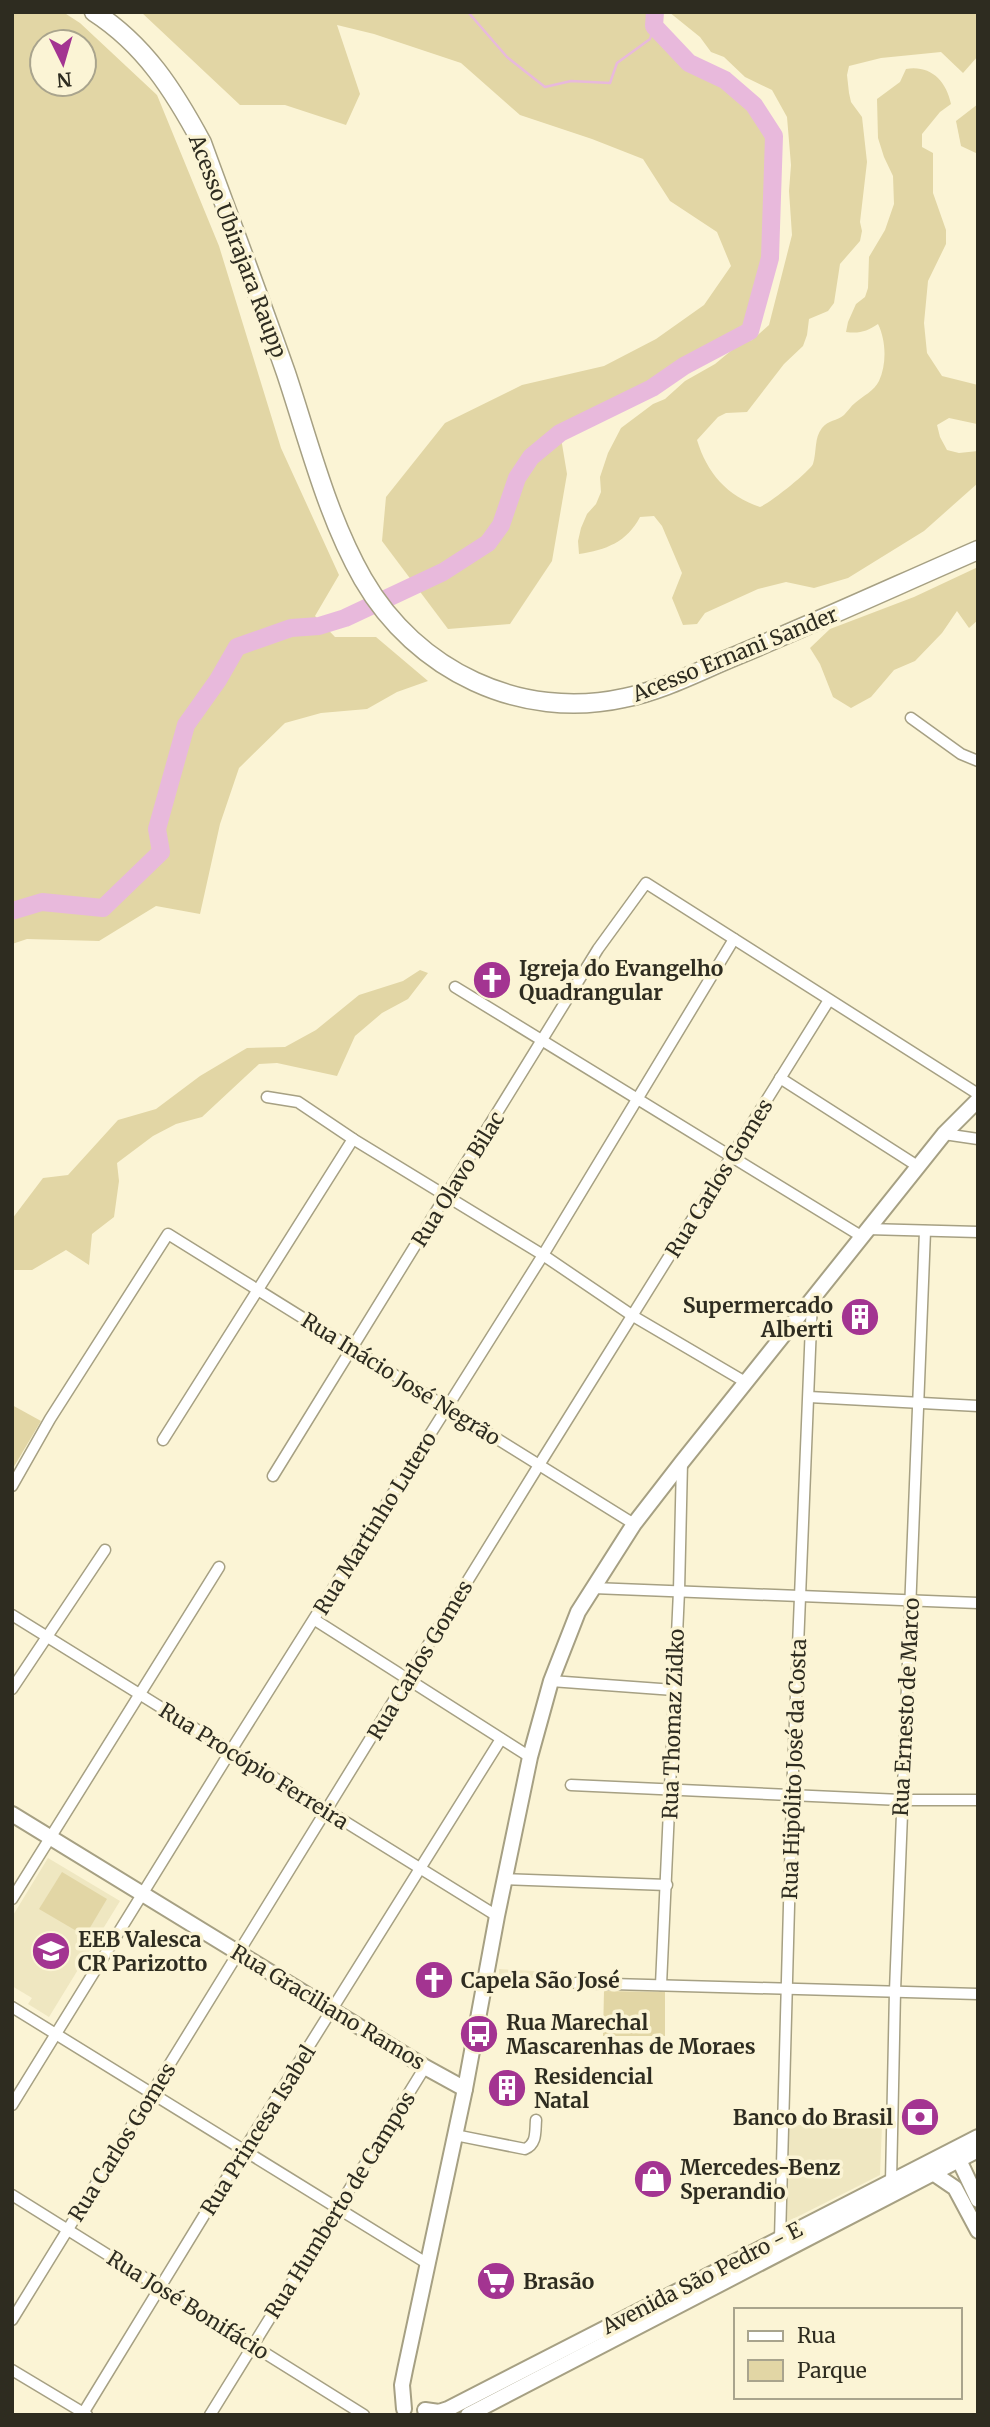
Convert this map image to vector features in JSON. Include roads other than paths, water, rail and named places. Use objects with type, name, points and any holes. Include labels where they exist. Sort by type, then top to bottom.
[{"type":"highway","name":"Acesso Ubirajara Raupp","points":[[94,12],[148,57],[168,85],[202,144],[271,329],[331,511],[362,577],[388,616],[427,653],[482,687]]},
{"type":"highway","name":"Acesso Ernani Sander","points":[[482,687],[509,696],[555,704],[596,703],[627,698],[656,689],[821,620],[978,550]]},
{"type":"street","points":[[911,718],[961,754],[978,761]]},
{"type":"street","name":"Rua Olavo Bilac","points":[[273,1476],[598,949],[646,883],[734,939]]},
{"type":"street","points":[[734,939],[978,1094]]},
{"type":"street","name":"Rua Martinho Lutero","points":[[12,2105],[230,1752],[543,1255],[734,939]]},
{"type":"street","points":[[455,987],[864,1233],[978,1232]]},
{"type":"street","name":"Rua Carlos Gomes","points":[[12,2320],[829,1000]]},
{"type":"street","points":[[780,1078],[919,1167]]},
{"type":"street","points":[[267,1097],[298,1102],[353,1139],[543,1255],[633,1316],[747,1383]]},
{"type":"street","points":[[400,2412],[403,2377],[465,2089],[496,1916],[530,1757],[551,1681],[578,1612],[634,1524],[682,1462],[944,1134],[978,1100]]},
{"type":"street","points":[[944,1134],[978,1139]]},
{"type":"street","points":[[163,1440],[353,1139]]},
{"type":"street","name":"Rua Ernesto de Marco","points":[[891,2182],[901,1800],[925,1231]]},
{"type":"street","name":"Rua Inácio José Negrão","points":[[12,1486],[50,1419],[168,1234],[634,1524]]},
{"type":"street","name":"Rua Hipólito José da Costa","points":[[780,2239],[792,1795],[812,1300]]},
{"type":"street","points":[[809,1397],[978,1406]]},
{"type":"street","name":"Rua Thomaz Zidko","points":[[661,1985],[679,1591],[682,1462]]},
{"type":"street","points":[[12,1689],[105,1550]]},
{"type":"street","points":[[12,1899],[219,1567]]},
{"type":"street","points":[[593,1588],[978,1603]]},
{"type":"street","name":"Rua Procópio Ferreira","points":[[12,1615],[496,1916]]},
{"type":"street","points":[[315,1620],[530,1757]]},
{"type":"street","points":[[551,1681],[674,1690]]},
{"type":"street","name":"Rua Princesa Isabel","points":[[84,2414],[244,2150],[501,1739]]},
{"type":"street","points":[[571,1784],[901,1800],[978,1800]]},
{"type":"street","name":"Rua Graciliano Ramos","points":[[12,1814],[465,2089]]},
{"type":"street","points":[[505,1879],[667,1885]]},
{"type":"street","points":[[576,1983],[978,1994]]},
{"type":"street","points":[[12,2007],[428,2264]]},
{"type":"street","name":"Rua Humberto de Campos","points":[[210,2415],[425,2067]]},
{"type":"street","points":[[455,2135],[525,2149],[533,2145],[536,2120]]},
{"type":"street","name":"Avenida São Pedro - E","points":[[400,2412],[415,2407],[428,2412],[448,2409],[978,2137]]},
{"type":"street","name":"Avenida São Pedro - E","points":[[468,2415],[978,2150]]},
{"type":"street","points":[[959,2160],[978,2200]]},
{"type":"street","points":[[933,2173],[955,2188],[978,2231]]},
{"type":"street","name":"Rua José Bonifácio","points":[[12,2195],[364,2415]]},
{"type":"street","points":[[12,2370],[84,2414]]},
{"type":"waterway","points":[[468,12],[507,57],[545,87],[571,81],[610,83],[617,63],[650,39],[654,26]]},
{"type":"waterway","points":[[12,911],[42,902],[103,908],[161,852],[157,829],[186,725],[218,680],[237,647],[291,628],[319,626],[345,618],[443,572],[488,543],[501,525],[517,478],[531,457],[560,433],[652,388],[684,366],[750,331],[770,258],[774,136],[754,105],[725,80],[689,63],[654,26],[655,12]]},
{"type":"place","name":"Igreja do Evangelho Quadrangular","points":[[492,980]]},
{"type":"place","name":"Supermercado Alberti","points":[[860,1317]]},
{"type":"place","name":"EEB Valesca CR Parizotto","points":[[51,1951]]},
{"type":"place","name":"Capela São José","points":[[434,1980]]},
{"type":"place","name":"Rua Marechal Mascarenhas de Moraes","points":[[479,2034]]},
{"type":"place","name":"Residencial Natal","points":[[507,2088]]},
{"type":"place","name":"Banco do Brasil","points":[[920,2117]]},
{"type":"place","name":"Mercedes-Benz Sperandio","points":[[653,2179]]},
{"type":"place","name":"Brasão","points":[[496,2281]]}]
